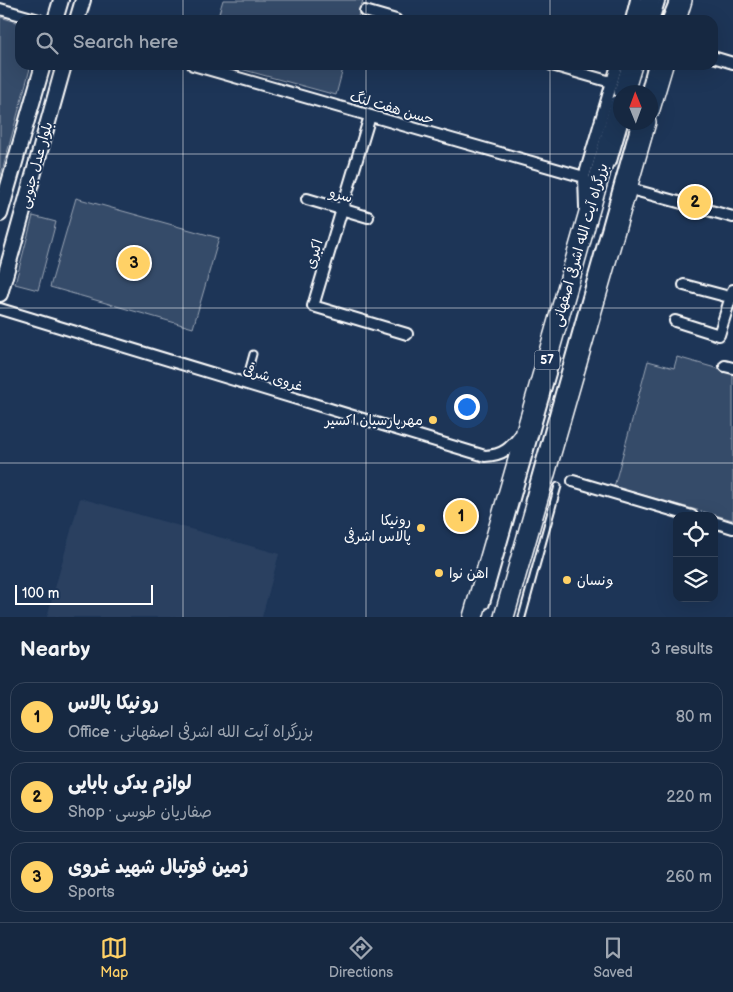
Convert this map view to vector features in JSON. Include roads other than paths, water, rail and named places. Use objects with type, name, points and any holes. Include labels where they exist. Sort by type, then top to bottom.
[{"type":"highway","points":[[646,15],[650,0]]},
{"type":"highway","points":[[678,15],[682,0]]},
{"type":"highway","points":[[618,85],[629,70]]},
{"type":"highway","points":[[657,85],[662,70]]},
{"type":"highway","name":"بزرگراه آیت الله اشرفی اصفهانی","points":[[479,612],[529,425],[613,129]]},
{"type":"highway","name":"57","points":[[504,617],[644,130]]},
{"type":"main road","points":[[57,15],[61,0]]},
{"type":"main road","points":[[78,15],[83,0]]},
{"type":"main road","name":"بلوار عدل جنوبی","points":[[1,205],[42,70]]},
{"type":"main road","name":"بلوار عدل جنوبی","points":[[0,294],[63,70]]},
{"type":"street","points":[[632,15],[636,0]]},
{"type":"street","points":[[0,9],[21,15]]},
{"type":"street","points":[[365,11],[379,15]]},
{"type":"street","points":[[718,58],[733,63]]},
{"type":"street","name":"حسن هفت لنگ","points":[[210,70],[584,177]]},
{"type":"street","points":[[567,70],[613,86]]},
{"type":"street","points":[[617,70],[617,85]]},
{"type":"street","points":[[585,227],[584,177],[613,98]]},
{"type":"street","name":"اکبری","points":[[370,116],[313,306],[407,334]]},
{"type":"street","points":[[627,188],[733,217]]},
{"type":"street","name":"سرو","points":[[307,199],[368,217]]},
{"type":"street","points":[[675,321],[720,335],[732,295],[684,285]]},
{"type":"street","name":"غروی شرقی","points":[[0,309],[485,456],[497,455],[505,451],[529,425]]},
{"type":"street","points":[[573,481],[678,512]]},
{"type":"street","points":[[718,523],[733,528]]},
{"type":"lane","points":[[658,15],[662,0]]},
{"type":"lane","points":[[667,15],[673,0]]},
{"type":"lane","points":[[646,85],[650,70]]},
{"type":"lane","points":[[611,170],[623,130]]},
{"type":"lane","points":[[526,508],[633,130]]},
{"type":"lane","points":[[479,612],[559,350]]},
{"type":"lane","points":[[245,384],[253,354]]},
{"type":"lane","points":[[522,617],[558,486]]},
{"type":"place","name":"لوازم یدکی بابایی","points":[[695,202]]},
{"type":"place","name":"زمین فوتبال شهید غروی","points":[[134,263]]},
{"type":"place","name":"مهرپارسیان اکسیر","points":[[433,420]]},
{"type":"place","name":"رونیکا پالاس","points":[[461,516]]},
{"type":"place","name":"رونیکا پالاس اشرفی","points":[[421,528]]},
{"type":"place","name":"اهن نوا","points":[[439,573]]},
{"type":"place","name":"ونسان","points":[[567,580]]}]
